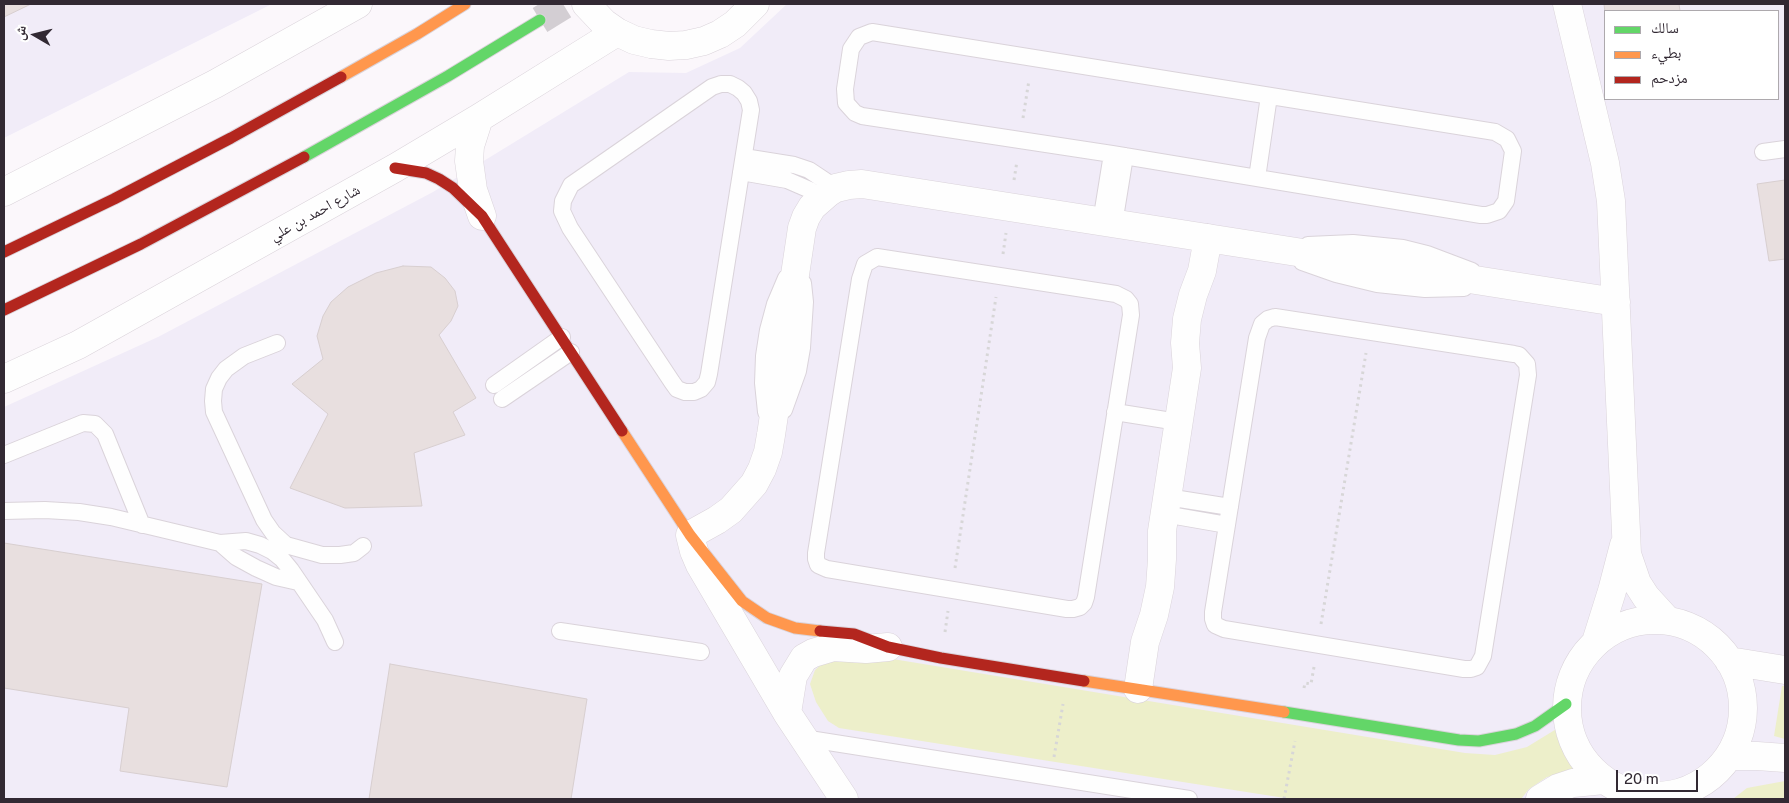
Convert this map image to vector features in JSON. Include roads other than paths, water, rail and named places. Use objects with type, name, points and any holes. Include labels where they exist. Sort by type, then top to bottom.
[{"type":"street","points":[[4,192],[215,84],[358,4]]},
{"type":"street","points":[[4,252],[114,199],[231,138],[416,34],[465,4]]},
{"type":"street","points":[[586,4],[598,17],[617,32],[634,40],[651,44],[686,45],[704,41],[720,34],[735,24],[755,6]]},
{"type":"street","points":[[1567,4],[1606,172],[1614,234],[1628,554],[1637,584],[1667,620]]},
{"type":"street","points":[[4,310],[141,244],[260,182],[432,86],[540,20]]},
{"type":"street","name":"شارع احمد بن علي","points":[[4,379],[78,346],[395,168],[617,32]]},
{"type":"street","points":[[479,118],[470,146],[469,161],[474,190],[482,216]]},
{"type":"street","points":[[395,168],[426,173],[439,180],[453,188],[482,216],[690,535],[742,601],[767,618],[795,628],[854,634],[888,647],[941,658],[1459,740],[1479,741],[1516,734],[1535,726],[1566,704]]},
{"type":"street","points":[[690,535],[717,520],[743,498],[762,469],[771,435],[802,228],[806,217],[828,193],[849,185],[862,184],[1208,238],[1278,251],[1616,302]]},
{"type":"street","points":[[1138,688],[1145,642],[1154,615],[1160,587],[1164,514],[1187,368],[1197,346],[1203,321],[1204,296],[1202,272],[1208,238]]},
{"type":"street","points":[[690,535],[700,565],[787,713],[844,799]]},
{"type":"street","points":[[1596,642],[1626,539]]},
{"type":"street","points":[[1648,619],[1667,620],[1703,633],[1718,646],[1729,660],[1737,675],[1742,692],[1743,708],[1741,725],[1736,741],[1729,756],[1718,770],[1704,782],[1688,790],[1671,795],[1653,797],[1619,789],[1590,769],[1572,739],[1566,704],[1575,670],[1584,655],[1596,642],[1611,630],[1629,623],[1648,619]]},
{"type":"street","points":[[787,713],[793,676],[804,658],[813,652],[833,647],[866,649],[888,647]]},
{"type":"street","points":[[1729,660],[1785,670]]},
{"type":"street","points":[[1729,756],[1785,758]]},
{"type":"street","points":[[1540,799],[1558,788],[1573,783],[1604,780]]},
{"type":"lane","points":[[872,32],[1269,96],[1502,134],[1511,145],[1513,151],[1507,195],[1503,206],[1499,211],[1481,215],[1119,155],[862,116],[855,113],[846,103],[845,89],[851,49],[859,37],[872,32]]},
{"type":"lane","points":[[721,84],[730,84],[738,88],[749,101],[751,110],[742,165],[707,382],[694,392],[685,392],[678,389],[672,382],[570,228],[562,211],[563,202],[572,185],[712,87],[721,84]]},
{"type":"lane","points":[[1257,178],[1269,96]]},
{"type":"lane","points":[[1763,152],[1785,149]]},
{"type":"lane","points":[[1108,223],[1119,155]]},
{"type":"lane","points":[[742,165],[787,180],[804,188],[828,193]]},
{"type":"lane","points":[[877,257],[1116,294],[1126,299],[1131,309],[1131,315],[1115,412],[1084,602],[1080,607],[1067,609],[827,569],[818,565],[816,553],[860,279],[865,264],[877,257]]},
{"type":"lane","points":[[1275,317],[1514,354],[1524,359],[1528,375],[1483,656],[1476,667],[1471,670],[1224,629],[1215,625],[1213,612],[1230,507],[1257,338],[1262,324],[1268,319],[1275,317]]},
{"type":"lane","points":[[562,338],[498,392],[571,352]]},
{"type":"lane","points":[[277,343],[244,356],[226,369],[214,389],[214,412],[264,520],[286,545],[322,555],[340,556],[354,553],[363,546]]},
{"type":"lane","points":[[1115,412],[1178,422]]},
{"type":"lane","points":[[4,455],[83,423],[95,424],[105,434],[142,525]]},
{"type":"lane","points":[[1164,514],[1230,507]]},
{"type":"lane","points":[[4,511],[45,510],[79,512],[220,543],[246,542],[272,551],[291,570],[313,600],[335,642]]},
{"type":"lane","points":[[1164,514],[1227,524]]},
{"type":"lane","points":[[220,543],[236,557],[256,568],[276,577],[298,582]]},
{"type":"lane","points":[[560,631],[700,652]]},
{"type":"lane","points":[[803,738],[1189,799]]},
{"type":"tunnel","points":[[540,20],[566,4]]}]
